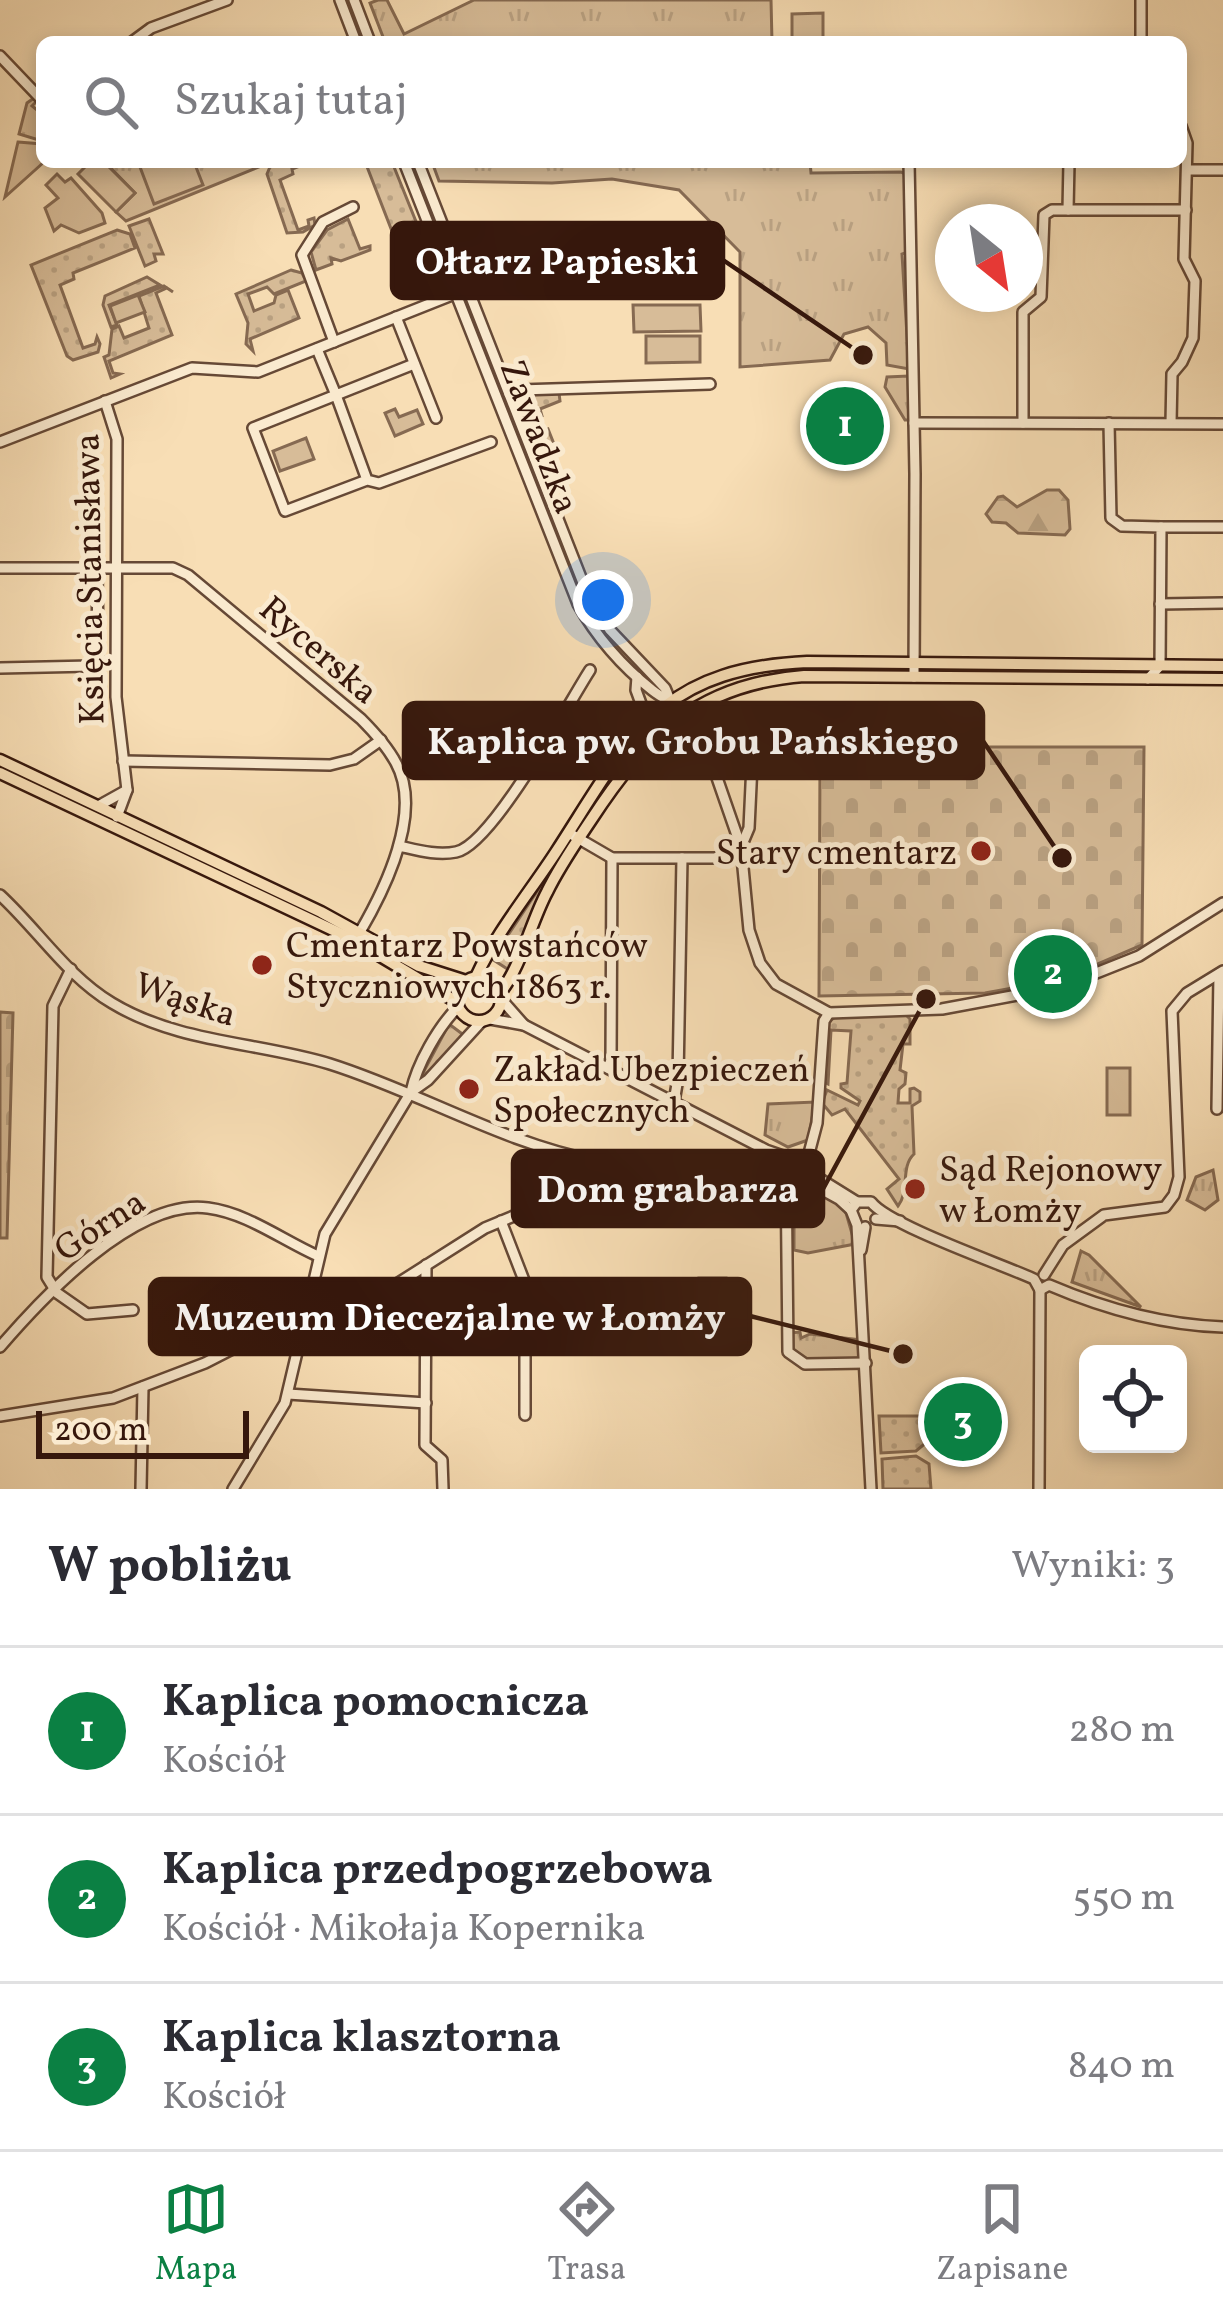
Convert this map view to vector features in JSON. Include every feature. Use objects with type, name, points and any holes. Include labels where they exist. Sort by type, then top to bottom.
[{"type":"main road","points":[[0,760],[35,782],[352,938],[431,988],[467,1018],[486,1023],[504,995],[574,836],[647,720],[670,700],[710,678],[749,667],[789,663],[915,670]]},
{"type":"main road","points":[[452,1006],[624,770],[669,724],[715,697],[787,677],[915,670],[1223,666]]},
{"type":"main road","points":[[965,670],[1223,680]]},
{"type":"main road","points":[[710,678],[715,697]]},
{"type":"main road","points":[[0,772],[100,805],[115,819],[135,821],[438,975],[491,981],[504,995]]},
{"type":"main road","points":[[431,988],[438,975]]},
{"type":"street","points":[[139,36],[227,0]]},
{"type":"street","points":[[340,0],[354,36]]},
{"type":"street","points":[[1141,0],[1141,36]]},
{"type":"street","points":[[358,1],[368,36]]},
{"type":"street","points":[[0,56],[36,94]]},
{"type":"street","name":"Zawadzka","points":[[406,168],[578,604],[596,633],[637,676],[688,711]]},
{"type":"street","name":"Zawadzka","points":[[420,168],[593,604],[670,700]]},
{"type":"street","points":[[909,168],[915,670]]},
{"type":"street","points":[[1068,210],[1069,168]]},
{"type":"street","points":[[1172,423],[1172,374],[1193,338],[1195,281],[1184,260],[1187,170],[1223,170]]},
{"type":"street","points":[[334,342],[302,255],[320,225],[353,207]]},
{"type":"street","points":[[1023,423],[1023,312],[1041,297],[1044,215],[1068,210],[1186,210]]},
{"type":"street","points":[[0,442],[192,368],[254,373],[467,289]]},
{"type":"street","points":[[396,317],[436,418]]},
{"type":"street","points":[[317,349],[367,480]]},
{"type":"street","points":[[414,364],[253,428],[285,511],[490,442]]},
{"type":"street","points":[[509,394],[710,384]]},
{"type":"street","name":"Księcia Stanisława","points":[[105,401],[117,439],[116,698],[126,795],[135,821]]},
{"type":"street","points":[[1109,423],[1111,518],[1122,526],[1223,526]]},
{"type":"street","points":[[914,424],[1223,424]]},
{"type":"street","points":[[1148,679],[1160,666],[1161,527]]},
{"type":"street","name":"Rycerska","points":[[0,568],[172,568],[188,575],[381,740],[399,767],[404,797],[399,846],[360,932]]},
{"type":"street","points":[[0,668],[94,664],[97,568]]},
{"type":"street","points":[[1160,604],[1223,603]]},
{"type":"street","points":[[1160,666],[1174,679]]},
{"type":"street","points":[[399,846],[439,854],[459,852],[489,830],[590,670]]},
{"type":"street","points":[[637,676],[647,720]]},
{"type":"street","points":[[669,724],[670,700]]},
{"type":"street","points":[[688,711],[701,730],[742,853],[748,930],[765,972],[785,990],[829,1013],[942,1009],[1061,987],[1139,956],[1223,903]]},
{"type":"street","points":[[123,761],[330,765],[354,759],[381,740]]},
{"type":"street","points":[[742,853],[749,828],[752,764]]},
{"type":"street","points":[[100,805],[126,795]]},
{"type":"street","points":[[115,819],[126,795]]},
{"type":"street","points":[[574,836],[612,858],[742,853]]},
{"type":"street","points":[[608,1068],[612,858]]},
{"type":"street","points":[[674,1102],[682,858]]},
{"type":"street","name":"Wąska","points":[[0,896],[106,999],[151,1022],[326,1063],[596,1161]]},
{"type":"street","points":[[71,969],[52,1006],[46,1272],[52,1287],[87,1314],[133,1310]]},
{"type":"street","points":[[1217,1109],[1221,972]]},
{"type":"street","points":[[1039,1489],[1042,1282],[1064,1245],[1100,1217],[1165,1207],[1174,1196],[1179,1177],[1172,1011],[1187,993],[1221,972]]},
{"type":"street","points":[[504,995],[524,1025]]},
{"type":"street","points":[[411,1092],[452,1006]]},
{"type":"street","points":[[829,1013],[824,1022],[812,1142],[796,1161],[785,1200],[788,1352],[805,1364],[866,1364]]},
{"type":"street","points":[[233,1489],[278,1419],[288,1394],[318,1256],[337,1210],[411,1092],[486,1023],[524,1025],[796,1161],[810,1178],[854,1206],[861,1226],[871,1489]]},
{"type":"street","points":[[792,1184],[810,1178]]},
{"type":"street","points":[[0,1416],[88,1404],[205,1364],[272,1328],[305,1315],[347,1308],[501,1221],[561,1198],[668,1184],[785,1200]]},
{"type":"street","points":[[854,1206],[871,1202],[876,1215]]},
{"type":"street","name":"Górna","points":[[0,1347],[52,1287],[144,1222],[183,1207],[235,1215],[318,1256]]},
{"type":"street","points":[[876,1215],[1127,1314],[1223,1327]]},
{"type":"street","points":[[861,1226],[876,1215]]},
{"type":"street","points":[[501,1221],[525,1282],[525,1415]]},
{"type":"street","points":[[426,1265],[425,1445],[442,1460],[443,1489]]},
{"type":"street","points":[[141,1489],[143,1387]]},
{"type":"street","points":[[288,1394],[426,1403]]},
{"type":"green space","points":[[387,0],[404,34],[474,0],[771,0],[772,36],[383,36],[370,3]]},
{"type":"green space","points":[[823,13],[823,36],[792,36],[792,14]]},
{"type":"green space","points":[[36,100],[32,106],[36,139],[19,134],[27,103]]},
{"type":"green space","points":[[18,142],[36,144],[37,168],[5,197]]},
{"type":"green space","points":[[84,168],[110,168],[135,193],[116,212],[78,174]]},
{"type":"green space","points":[[111,168],[256,168],[126,221],[116,212],[135,193]]},
{"type":"green space","points":[[140,168],[196,168],[203,185],[154,204]]},
{"type":"green space","points":[[270,168],[295,168],[293,174],[280,180],[298,230],[314,218],[315,225],[303,232],[287,233],[267,174]]},
{"type":"green space","points":[[368,168],[394,168],[419,229],[395,239]]},
{"type":"green space","points":[[434,168],[811,168],[811,173],[906,174],[908,252],[902,254],[909,369],[887,365],[886,343],[868,327],[844,334],[830,360],[740,367],[740,252],[679,190],[612,179],[439,181]]},
{"type":"green space","points":[[57,174],[65,182],[71,178],[102,213],[105,223],[79,233],[61,225],[54,231],[45,208],[58,198],[46,185]]},
{"type":"green space","points":[[149,219],[163,254],[154,254],[156,261],[145,266],[129,226]]},
{"type":"green space","points":[[348,219],[360,249],[370,246],[370,250],[341,261],[331,258],[332,264],[316,270],[311,252],[327,230]]},
{"type":"green space","points":[[117,230],[130,234],[135,248],[73,273],[74,279],[60,285],[83,348],[95,344],[97,337],[100,344],[98,352],[73,360],[67,356],[31,265]]},
{"type":"green space","points":[[291,270],[302,273],[306,281],[274,294],[267,287],[248,294],[254,311],[274,303],[276,295],[288,290],[299,318],[250,339],[253,351],[246,344],[248,323],[236,294]]},
{"type":"green space","points":[[147,277],[160,285],[109,305],[117,325],[111,327],[103,305],[105,296]]},
{"type":"green space","points":[[167,288],[156,293],[172,335],[109,361],[113,373],[120,374],[111,378],[104,357],[109,355],[112,329],[119,326],[124,338],[149,328],[139,296]]},
{"type":"green space","points":[[138,295],[145,312],[116,323],[110,306]]},
{"type":"green space","points":[[633,305],[700,305],[701,331],[634,332]]},
{"type":"green space","points":[[646,336],[700,336],[700,362],[646,363]]},
{"type":"green space","points":[[908,376],[909,420],[905,420],[885,387],[887,377]]},
{"type":"green space","points":[[559,393],[560,401],[540,409],[542,416],[535,420],[540,432],[548,429],[554,444],[548,462],[524,396]]},
{"type":"green space","points":[[395,409],[399,417],[417,410],[423,424],[395,436],[385,413]]},
{"type":"green space","points":[[306,438],[314,459],[280,471],[273,451]]},
{"type":"green space","points":[[1047,490],[1059,490],[1068,500],[1070,529],[1065,535],[1018,533],[1006,523],[992,522],[986,514],[998,497],[1017,507]]},
{"type":"green space","name":"Stary cmentarz","points":[[985,747],[1144,747],[1142,945],[1063,979],[985,993],[819,996],[820,756]]},
{"type":"green space","points":[[570,842],[509,970],[492,959]]},
{"type":"green space","points":[[0,1012],[13,1013],[7,1238],[0,1238]]},
{"type":"green space","points":[[906,1015],[910,1019],[910,1044],[903,1044],[900,1070],[906,1073],[905,1084],[899,1089],[898,1103],[910,1103],[910,1089],[914,1088],[920,1092],[920,1101],[912,1106],[914,1154],[898,1206],[887,1189],[899,1179],[845,1109],[832,1115],[822,1103],[827,1090],[858,1105],[860,1101],[841,1088],[847,1083],[851,1031],[831,1030],[828,1084],[824,1082],[827,1024],[836,1016]]},
{"type":"green space","points":[[449,1024],[465,1036],[416,1086]]},
{"type":"green space","points":[[1107,1068],[1130,1068],[1130,1115],[1107,1115]]},
{"type":"green space","points":[[815,1102],[808,1140],[788,1147],[765,1135],[768,1104]]},
{"type":"green space","points":[[1213,1170],[1218,1200],[1205,1210],[1187,1200],[1196,1177]]},
{"type":"green space","points":[[808,1187],[844,1206],[855,1244],[808,1253],[794,1250],[794,1213],[788,1213],[789,1208],[796,1193]]},
{"type":"green space","points":[[1081,1251],[1089,1255],[1141,1307],[1072,1282]]},
{"type":"green space","points":[[699,1278],[726,1278],[727,1325],[701,1326]]},
{"type":"green space","points":[[800,1332],[801,1338],[810,1334],[862,1340],[858,1359],[805,1361],[792,1351],[789,1333]]},
{"type":"green space","points":[[879,1416],[953,1416],[933,1426],[928,1441],[916,1451],[881,1453]]},
{"type":"green space","points":[[916,1456],[929,1464],[931,1489],[883,1489],[882,1459]]},
{"type":"place","name":"Ołtarz Papieski","points":[[863,355]]},
{"type":"place","name":"Kaplica pomocnicza","points":[[845,426]]},
{"type":"place","name":"Stary cmentarz","points":[[981,851]]},
{"type":"place","name":"Kaplica pw. Grobu Pańskiego","points":[[1062,858]]},
{"type":"place","name":"Cmentarz Powstańców Styczniowych 1863 r.","points":[[262,965]]},
{"type":"place","name":"Kaplica przedpogrzebowa","points":[[1053,974]]},
{"type":"place","name":"Dom grabarza","points":[[926,999]]},
{"type":"place","name":"Zakład Ubezpieczeń Społecznych","points":[[469,1089]]},
{"type":"place","name":"Sąd Rejonowy w Łomży","points":[[915,1189]]},
{"type":"place","name":"Muzeum Diecezjalne w Łomży","points":[[903,1354]]},
{"type":"place","name":"Kaplica klasztorna","points":[[963,1422]]}]
